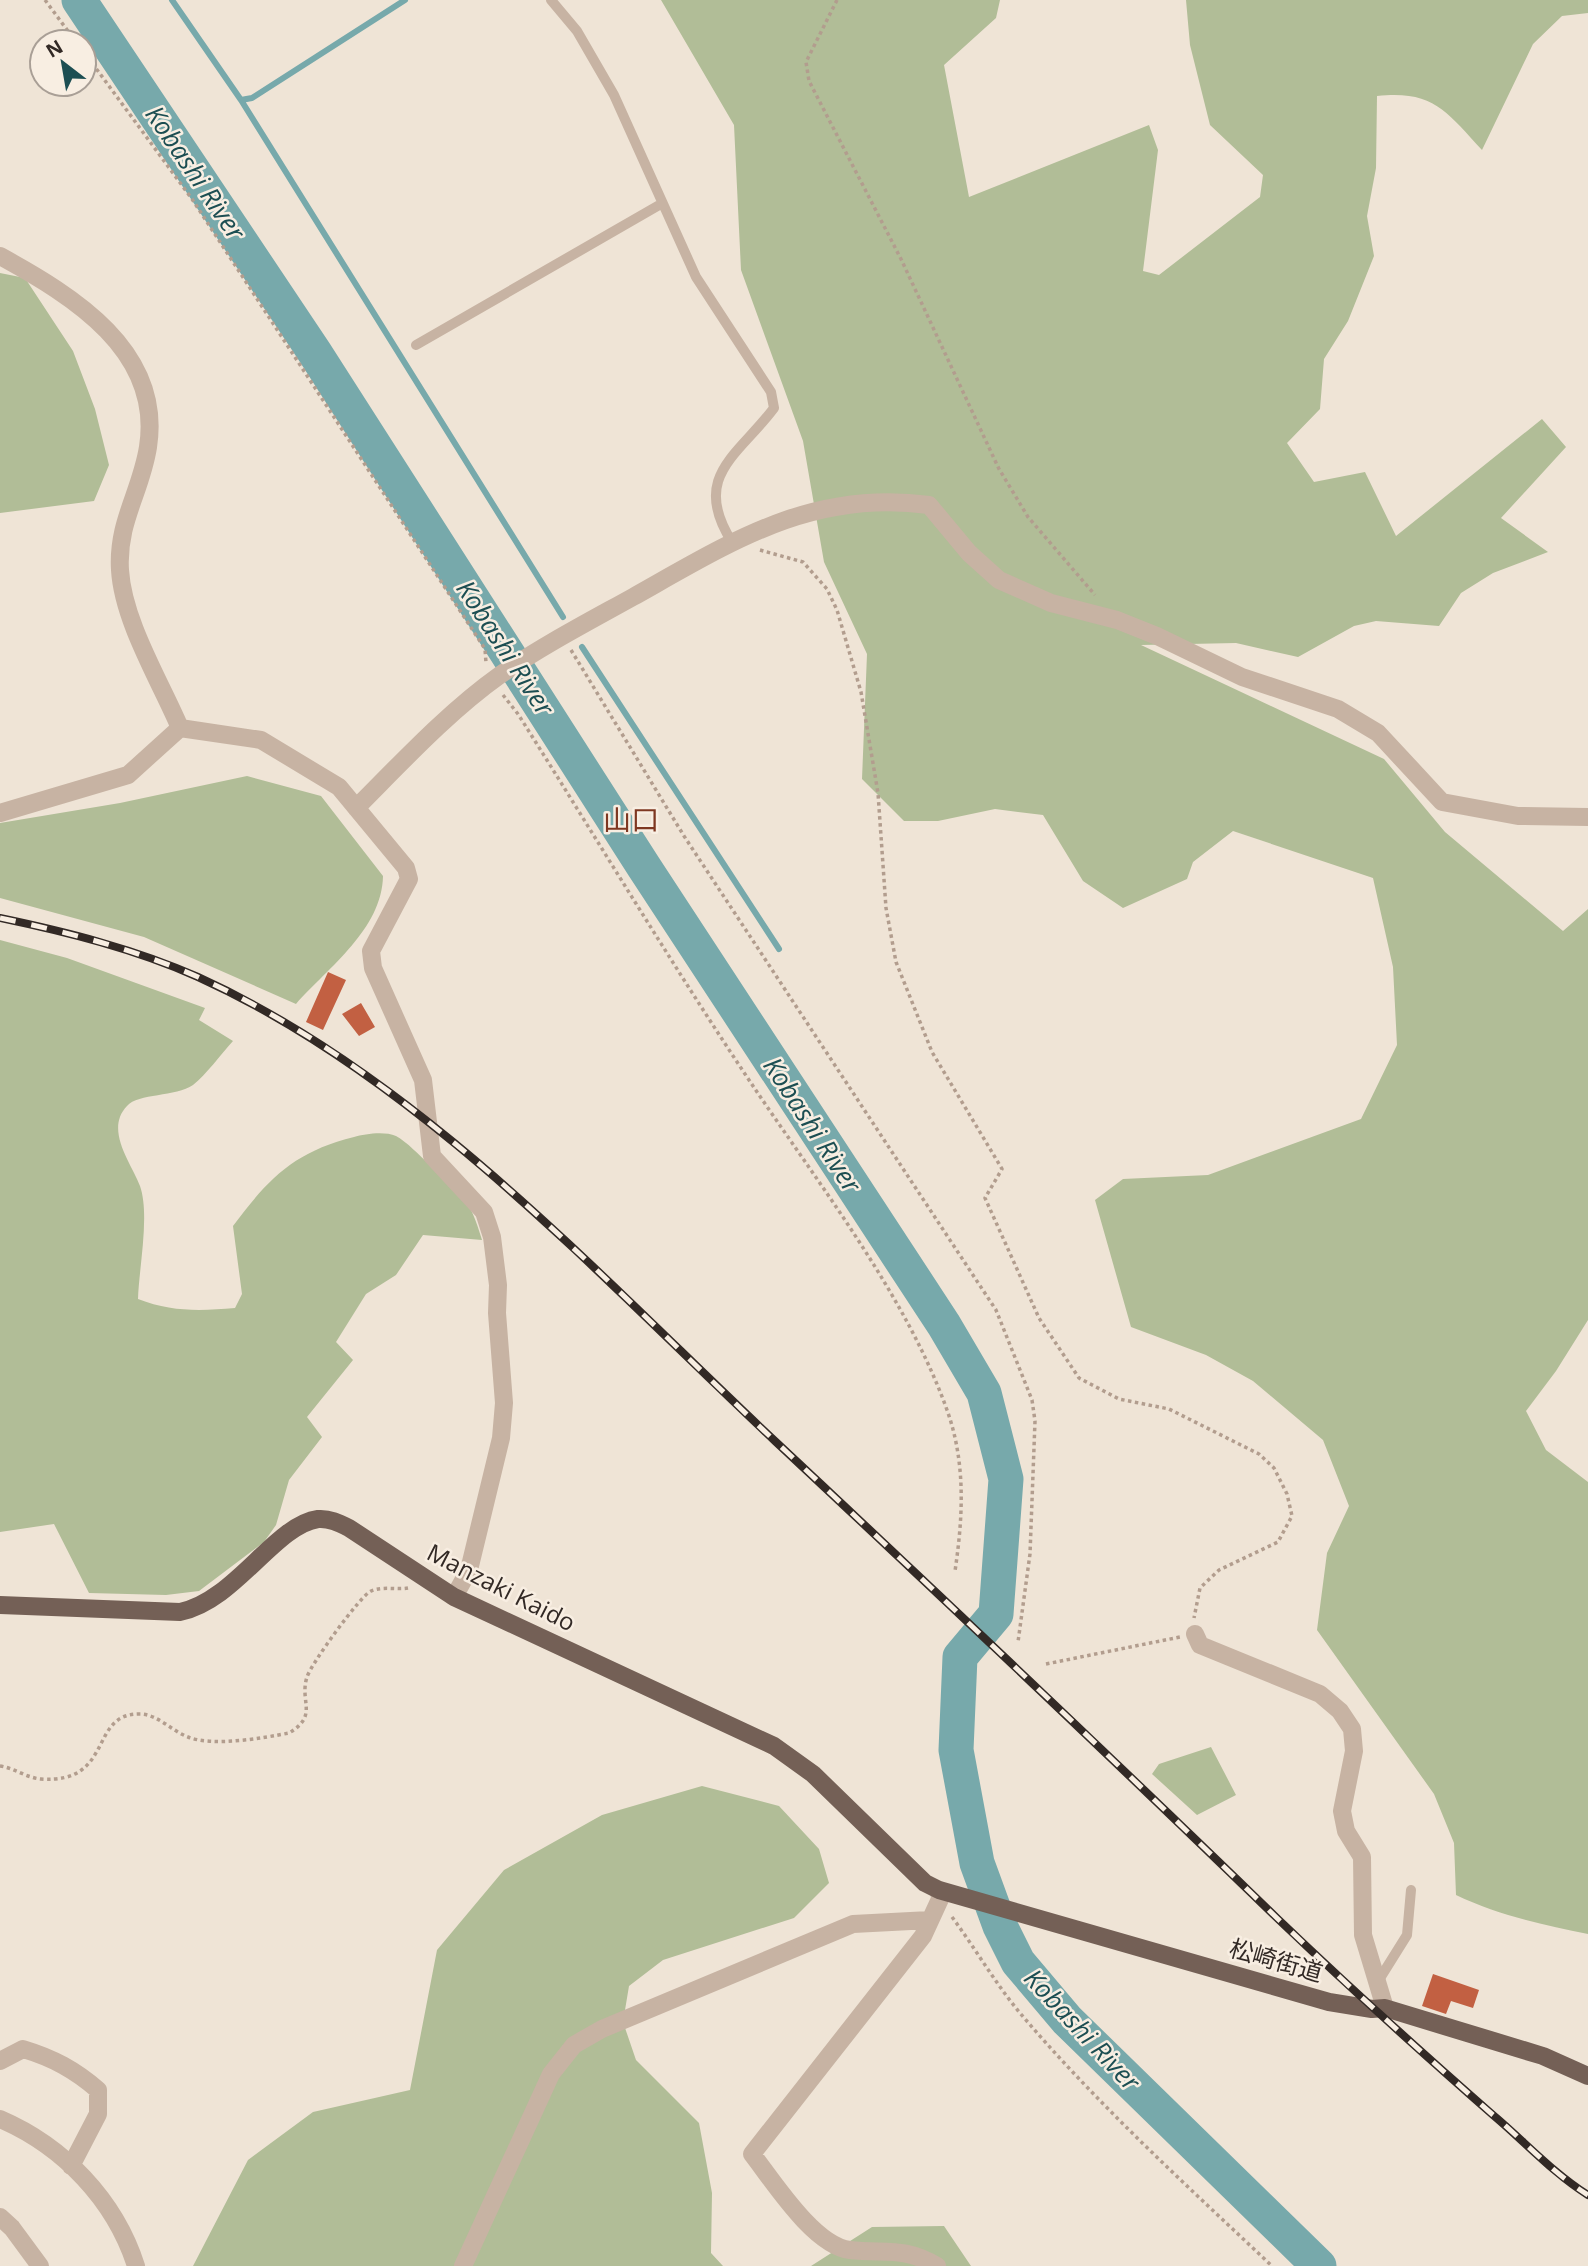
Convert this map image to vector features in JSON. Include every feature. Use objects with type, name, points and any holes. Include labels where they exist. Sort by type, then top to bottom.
[{"type":"main road","name":"Manzaki Kaido","points":[[0,1605],[180,1612],[197,1609],[213,1601],[292,1532],[317,1520],[331,1520],[349,1528],[454,1597],[679,1700],[784,1753],[813,1774],[925,1883],[939,1901]]},
{"type":"main road","name":"松崎街道","points":[[939,1901],[1035,1918],[1329,2002],[1372,2009],[1385,2008],[1543,2056],[1588,2076]]},
{"type":"street","points":[[0,256],[94,317],[115,337],[143,383],[150,410],[148,448],[120,540],[120,573],[125,603],[180,728]]},
{"type":"street","points":[[356,808],[494,680],[559,638],[732,542],[814,509],[846,503],[906,502],[929,505],[968,553],[999,580],[1051,603],[1116,620],[1242,677],[1338,709],[1378,733],[1442,802],[1518,816],[1588,817]]},
{"type":"street","points":[[180,728],[261,740],[339,786],[406,868],[409,879],[371,951],[373,968],[423,1080],[432,1156],[484,1212],[492,1237],[498,1285],[497,1313],[504,1403],[501,1438],[469,1570],[454,1597]]},
{"type":"street","points":[[0,813],[128,775],[180,728]]},
{"type":"street","points":[[1195,1634],[1200,1645],[1320,1694],[1339,1711],[1352,1729],[1354,1751],[1342,1811],[1346,1831],[1362,1857],[1363,1936],[1385,2008]]},
{"type":"street","points":[[463,2266],[551,2074],[574,2045],[602,2029],[652,2007],[853,1924],[939,1901]]},
{"type":"street","points":[[937,2266],[907,2251],[846,2250],[817,2234],[752,2154],[923,1936],[939,1901]]},
{"type":"street","points":[[0,2061],[23,2049],[50,2057],[80,2074],[98,2090],[98,2114],[71,2166]]},
{"type":"street","points":[[0,2119],[25,2130],[71,2166],[101,2197],[136,2266]]},
{"type":"street","points":[[0,2217],[40,2266]]},
{"type":"lane","points":[[551,0],[577,31],[614,95],[696,277],[771,392],[774,408],[763,423],[744,438],[720,472],[715,502],[721,526],[732,542]]},
{"type":"lane","points":[[416,345],[661,204]]},
{"type":"lane","points":[[1377,1983],[1406,1935],[1411,1890]]},
{"type":"path","points":[[45,0],[66,28]]},
{"type":"path","points":[[837,0],[806,62],[809,81],[901,259],[999,469],[1028,517],[1116,620]]},
{"type":"path","points":[[98,71],[192,199],[485,649],[485,673],[494,680],[519,713],[731,1052],[861,1248],[930,1367],[948,1412],[963,1489],[955,1571]]},
{"type":"path","points":[[732,542],[803,562],[827,589],[837,610],[861,692],[878,793],[886,908],[896,962],[932,1052],[1002,1169],[985,1198],[1039,1318],[1079,1378],[1119,1399],[1169,1409],[1259,1454],[1274,1468],[1287,1494],[1292,1516],[1278,1542],[1219,1570],[1200,1588],[1194,1616],[1195,1634],[1045,1664]]},
{"type":"path","points":[[559,638],[684,836],[996,1310],[1032,1400],[1035,1421],[1030,1554],[1018,1642]]},
{"type":"path","points":[[0,1766],[39,1779],[71,1775],[85,1769],[96,1758],[105,1730],[120,1720],[139,1713],[152,1716],[186,1737],[201,1741],[289,1733],[301,1726],[307,1716],[306,1680],[312,1664],[365,1595],[379,1589],[404,1589],[430,1582]]},
{"type":"path","points":[[939,1901],[1018,2011],[1055,2052],[1138,2139],[1272,2266]]},
{"type":"green space","points":[[661,0],[1000,0],[996,18],[944,65],[969,197],[1149,125],[1158,150],[1143,271],[1159,275],[1260,197],[1263,175],[1210,125],[1190,45],[1186,0],[1588,0],[1588,13],[1562,16],[1533,44],[1482,150],[1437,106],[1412,96],[1377,96],[1376,168],[1367,216],[1374,256],[1348,321],[1324,359],[1320,409],[1287,443],[1314,482],[1365,472],[1396,536],[1542,419],[1566,447],[1501,518],[1548,552],[1493,573],[1461,593],[1439,626],[1376,621],[1354,626],[1298,657],[1236,643],[1141,645],[1384,759],[1445,832],[1563,931],[1588,909],[1588,1320],[1556,1371],[1526,1411],[1546,1450],[1588,1482],[1588,1934],[1504,1914],[1456,1895],[1454,1843],[1434,1794],[1317,1630],[1327,1553],[1349,1506],[1323,1440],[1253,1381],[1206,1355],[1131,1327],[1095,1200],[1123,1179],[1208,1175],[1361,1119],[1397,1045],[1393,967],[1373,878],[1233,831],[1193,862],[1187,879],[1123,908],[1083,881],[1043,815],[995,809],[938,821],[904,821],[862,779],[867,654],[824,562],[803,441],[741,270],[734,125]]},
{"type":"green space","points":[[0,273],[25,278],[73,351],[95,409],[109,465],[94,501],[0,513]]},
{"type":"green space","points":[[247,776],[321,796],[383,876],[374,913],[364,930],[296,1004],[144,937],[0,898],[0,823],[120,803]]},
{"type":"green space","points":[[0,940],[67,958],[205,1008],[199,1020],[233,1041],[193,1085],[177,1092],[132,1102],[121,1115],[119,1136],[143,1198],[144,1226],[138,1299],[186,1310],[235,1308],[242,1294],[233,1226],[284,1169],[315,1150],[364,1135],[380,1133],[396,1136],[449,1181],[463,1196],[482,1240],[423,1235],[396,1275],[366,1294],[336,1342],[353,1360],[307,1417],[322,1437],[289,1480],[276,1525],[264,1542],[199,1591],[166,1595],[89,1593],[54,1524],[0,1532]]},
{"type":"green space","points":[[1211,1747],[1236,1795],[1197,1815],[1152,1774],[1159,1764]]},
{"type":"green space","points":[[702,1786],[779,1806],[819,1849],[829,1883],[794,1918],[663,1960],[629,1986],[623,2022],[636,2060],[699,2123],[712,2193],[711,2253],[723,2266],[193,2266],[248,2160],[313,2112],[410,2090],[437,1950],[504,1870],[602,1815]]},
{"type":"green space","points":[[944,2226],[971,2266],[811,2266],[872,2227]]},
{"type":"building","points":[[328,972],[346,980],[323,1030],[306,1022]]},
{"type":"building","points":[[361,1003],[375,1027],[359,1036],[342,1014]]},
{"type":"building","points":[[1433,1974],[1479,1990],[1473,2008],[1451,2001],[1446,2014],[1422,2006]]},
{"type":"waterway","name":"Kobashi River","points":[[79,0],[315,353],[644,867],[944,1325],[984,1393],[1006,1479],[996,1614],[960,1657],[956,1750],[977,1863],[1000,1926],[1018,1962],[1067,2020],[1319,2266]]},
{"type":"waterway","points":[[172,0],[241,100],[252,98],[405,0]]},
{"type":"waterway","points":[[241,100],[563,617]]},
{"type":"waterway","points":[[582,647],[779,949]]},
{"type":"railway","points":[[0,918],[100,942],[198,977],[279,1019],[357,1069],[432,1125],[574,1249],[1332,1970],[1551,2167],[1588,2195]]},
{"type":"district","name":"山口","points":[[631,820]]}]
